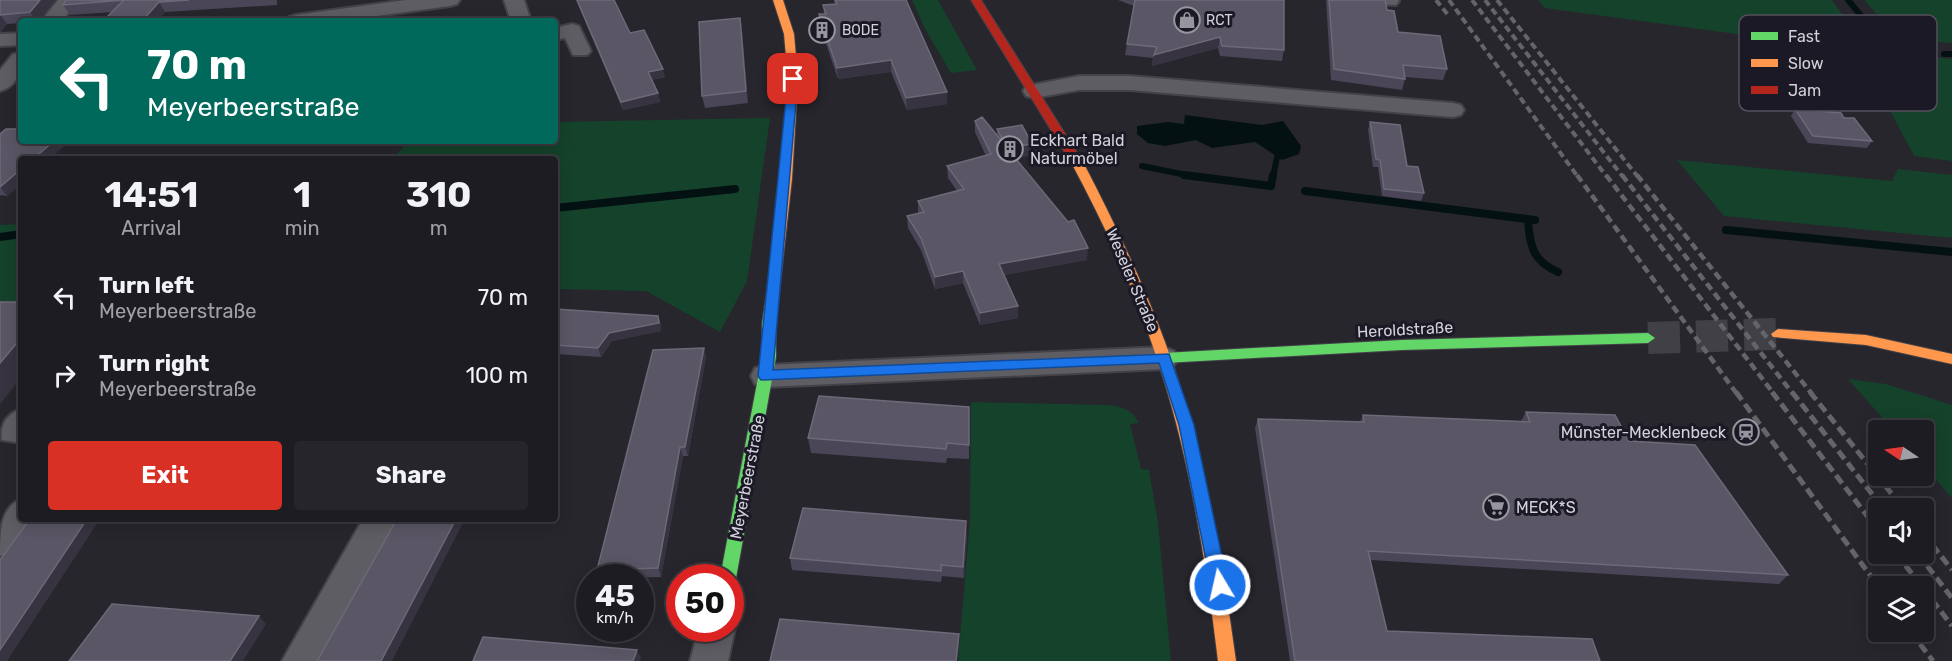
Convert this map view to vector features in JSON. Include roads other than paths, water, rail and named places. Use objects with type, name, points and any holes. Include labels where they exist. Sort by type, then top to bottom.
[{"type":"main road","name":"Meyerbeerstraße","points":[[731,564],[766,376],[793,79],[789,34],[778,0]]},
{"type":"main road","name":"Weseler Straße","points":[[976,0],[1034,91],[1117,238],[1148,310],[1183,408],[1204,501],[1220,585],[1227,661]]},
{"type":"main road","points":[[1778,334],[1871,339],[1919,349],[1952,360]]},
{"type":"main road","name":"Heroldstraße","points":[[1164,358],[1402,345],[1648,338]]},
{"type":"street","points":[[54,18],[69,0]]},
{"type":"street","points":[[314,18],[391,5],[450,0]]},
{"type":"street","points":[[514,0],[520,18]]},
{"type":"street","points":[[558,33],[572,30],[580,51]]},
{"type":"street","points":[[0,40],[18,39]]},
{"type":"street","points":[[0,84],[18,63]]},
{"type":"street","points":[[1034,91],[1079,83],[1130,83],[1453,110]]},
{"type":"street","points":[[766,376],[1164,358]]},
{"type":"street","points":[[0,542],[18,517]]},
{"type":"street","points":[[302,661],[379,522]]},
{"type":"street","points":[[709,661],[714,642]]},
{"type":"waterway","points":[[1848,0],[1861,15]]},
{"type":"waterway","points":[[1944,54],[1952,54]]},
{"type":"waterway","points":[[1273,177],[1277,157]]},
{"type":"waterway","points":[[1142,166],[1190,176]]},
{"type":"waterway","points":[[1184,175],[1190,176]]},
{"type":"waterway","points":[[1190,176],[1271,186],[1273,175]]},
{"type":"waterway","points":[[1190,176],[1196,177]]},
{"type":"waterway","points":[[558,208],[735,189]]},
{"type":"waterway","points":[[1305,191],[1535,220]]},
{"type":"waterway","points":[[1528,221],[1534,252],[1543,263],[1558,272]]},
{"type":"waterway","points":[[1726,230],[1952,252]]},
{"type":"waterway","points":[[0,237],[18,234]]},
{"type":"tunnel","points":[[1648,338],[1778,334]]},
{"type":"railway","points":[[1436,0],[1448,15]]},
{"type":"railway","points":[[1449,0],[1578,177]]},
{"type":"railway","points":[[1472,0],[1607,177]]},
{"type":"railway","points":[[1485,0],[1623,177]]},
{"type":"railway","points":[[1497,0],[1638,177]]},
{"type":"railway","points":[[1577,175],[1737,394]]},
{"type":"railway","points":[[1606,175],[1774,394]]},
{"type":"railway","points":[[1622,175],[1793,394]]},
{"type":"railway","points":[[1637,175],[1812,394]]},
{"type":"railway","points":[[1736,392],[1871,576]]},
{"type":"railway","points":[[1772,392],[1868,517]]},
{"type":"railway","points":[[1792,392],[1875,498]]},
{"type":"railway","points":[[1810,392],[1895,498]]},
{"type":"railway","points":[[1934,547],[1952,570]]},
{"type":"railway","points":[[1904,564],[1914,576]]},
{"type":"railway","points":[[1926,564],[1952,598]]},
{"type":"railway","points":[[1934,602],[1952,626]]},
{"type":"railway","points":[[1919,642],[1933,661]]},
{"type":"place","name":"RCT","points":[[1187,20]]},
{"type":"place","name":"BODE","points":[[822,30]]},
{"type":"place","name":"Eckhart Bald Naturmöbel","points":[[1010,149]]},
{"type":"place","name":"Münster-Mecklenbeck","points":[[1746,432]]},
{"type":"place","name":"MECK*S","points":[[1496,507]]}]
